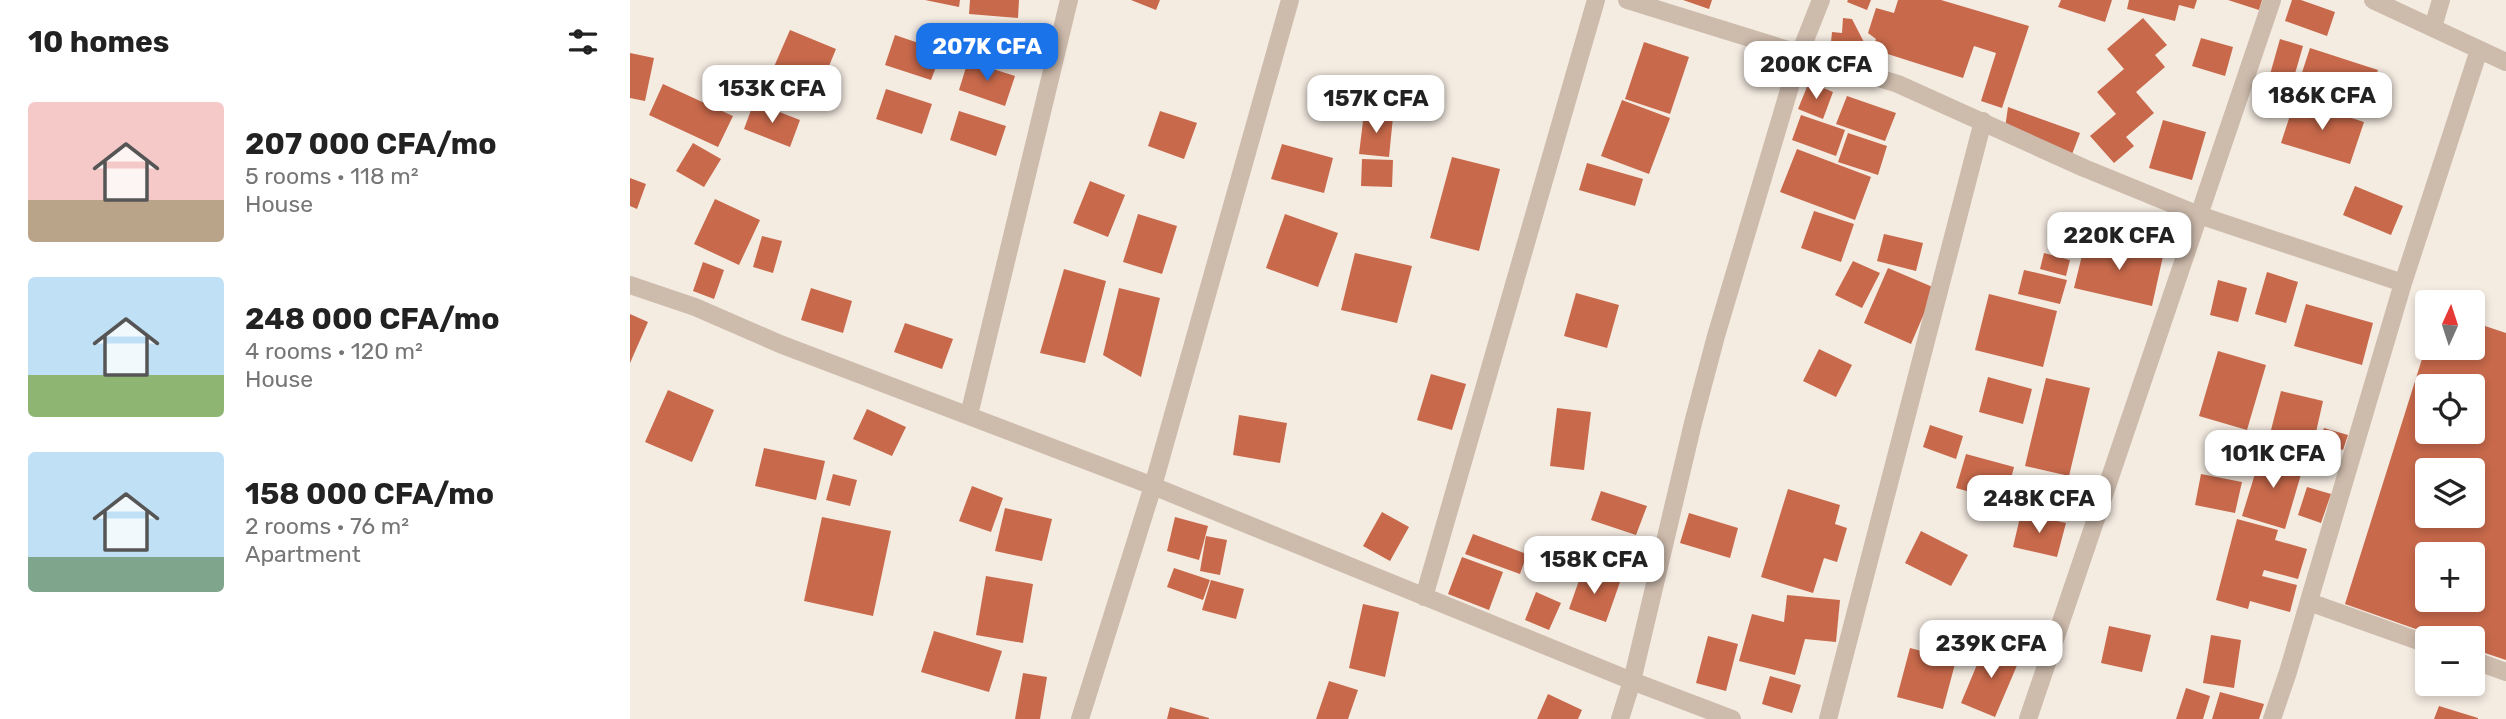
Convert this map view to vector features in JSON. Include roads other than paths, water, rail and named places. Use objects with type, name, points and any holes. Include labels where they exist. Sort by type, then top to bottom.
[{"type":"street","points":[[970,415],[1069,0]]},
{"type":"street","points":[[1080,719],[1153,486],[1290,0]]},
{"type":"street","points":[[1424,597],[1596,0]]},
{"type":"street","points":[[1627,0],[1898,84],[2084,168],[2199,215],[2403,283]]},
{"type":"street","points":[[1620,719],[1632,681],[1693,423],[1800,53],[1821,0]]},
{"type":"street","points":[[2028,719],[2272,0]]},
{"type":"street","points":[[2373,0],[2506,62]]},
{"type":"street","points":[[2432,27],[2441,0]]},
{"type":"street","points":[[2272,719],[2403,283],[2479,50]]},
{"type":"street","points":[[1828,719],[1983,121]]},
{"type":"street","points":[[630,285],[695,307],[793,349],[1153,486],[1732,719]]},
{"type":"street","points":[[2309,601],[2415,640]]},
{"type":"street","points":[[2485,664],[2506,672]]}]
